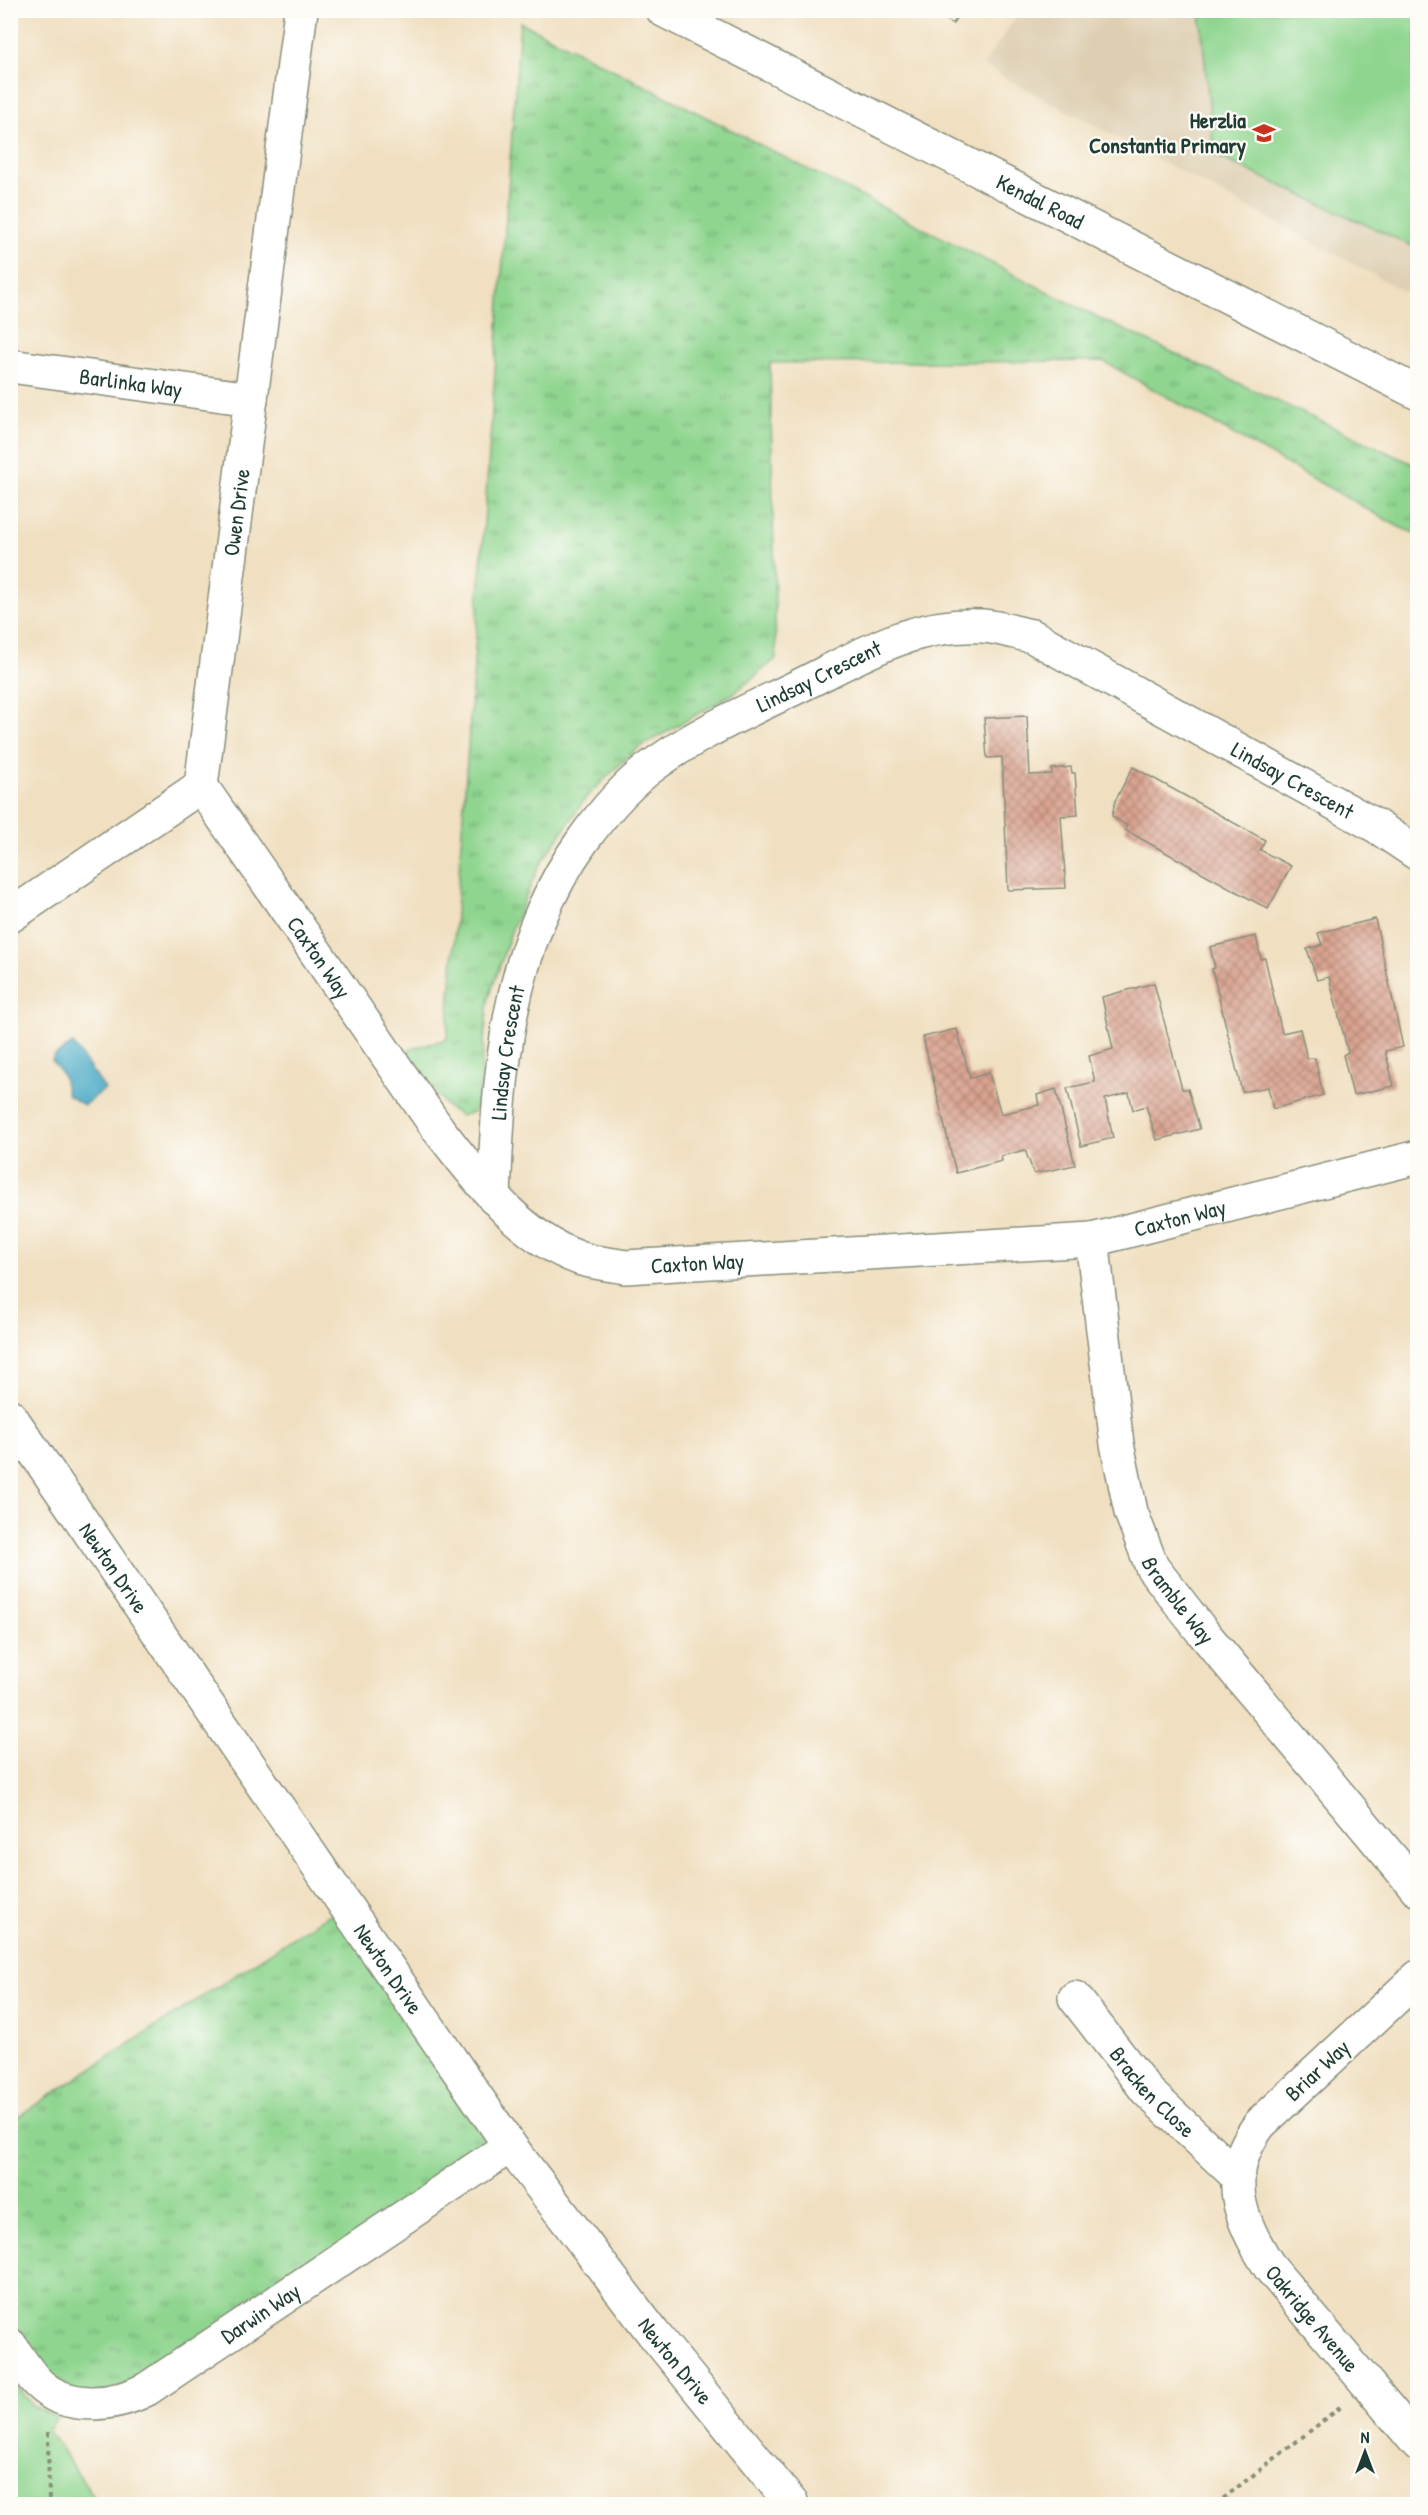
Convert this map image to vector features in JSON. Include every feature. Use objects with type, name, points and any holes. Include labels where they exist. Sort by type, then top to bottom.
[{"type":"street","name":"Owen Drive","points":[[201,786],[301,10]]},
{"type":"street","name":"Kendal Road","points":[[663,10],[1418,393]]},
{"type":"street","name":"Barlinka Way","points":[[10,366],[251,399]]},
{"type":"street","name":"Lindsay Crescent","points":[[494,1198],[497,1132],[506,1038],[518,976],[538,917],[569,860],[603,813],[646,771],[698,736],[900,636],[940,627],[985,626],[1032,636],[1376,826],[1418,854]]},
{"type":"street","points":[[10,916],[201,786]]},
{"type":"street","name":"Caxton Way","points":[[201,786],[438,1129],[494,1198],[544,1241],[580,1258],[625,1267],[1092,1240],[1418,1157]]},
{"type":"street","name":"Bramble Way","points":[[1092,1240],[1117,1444],[1131,1512],[1152,1567],[1208,1639],[1418,1890]]},
{"type":"street","name":"Newton Drive","points":[[10,1416],[510,2146],[653,2333],[792,2505]]},
{"type":"street","name":"Briar Way","points":[[1238,2177],[1241,2156],[1247,2140],[1260,2124],[1418,1977]]},
{"type":"street","name":"Bracken Close","points":[[1075,1998],[1148,2091],[1238,2177]]},
{"type":"street","name":"Darwin Way","points":[[10,2345],[39,2384],[55,2394],[88,2402],[113,2402],[131,2397],[147,2389],[510,2146]]},
{"type":"street","name":"Oakridge Avenue","points":[[1238,2177],[1241,2211],[1252,2240],[1271,2269],[1418,2444]]},
{"type":"path","points":[[1322,2421],[1368,2385]]},
{"type":"path","points":[[1216,2505],[1368,2385]]},
{"type":"path","points":[[48,2430],[49,2505]]},
{"type":"shaded area","name":"Herzlia Constantia Primary","points":[[1020,11],[1417,11],[1417,298],[983,66]]},
{"type":"green space","points":[[1200,11],[1417,11],[1417,248],[1214,155]]},
{"type":"green space","points":[[520,22],[1103,320],[1417,466],[1417,534],[1399,527],[1103,361],[770,363],[776,659],[736,692],[635,750],[587,796],[539,866],[512,929],[488,1001],[479,1094],[474,1112],[461,1116],[446,1106],[407,1050],[447,1039]]},
{"type":"green space","points":[[343,1905],[510,2146],[147,2389],[88,2402],[11,2345],[11,2121]]},
{"type":"green space","points":[[11,2378],[31,2405],[57,2418],[48,2430],[99,2504],[11,2504]]},
{"type":"water","points":[[73,1044],[105,1089],[84,1105],[67,1095],[63,1076],[52,1060],[54,1056]]},
{"type":"building","points":[[932,10],[961,10],[953,24]]},
{"type":"building","points":[[1027,716],[1030,775],[1052,774],[1052,769],[1071,767],[1072,773],[1075,773],[1078,815],[1061,816],[1066,888],[1008,890],[1002,757],[987,758],[984,718]]},
{"type":"building","points":[[1133,767],[1265,840],[1260,850],[1291,866],[1268,909],[1125,830],[1127,826],[1112,816],[1115,801]]},
{"type":"building","points":[[1375,919],[1403,1047],[1385,1051],[1394,1086],[1353,1095],[1343,1055],[1348,1052],[1329,977],[1317,980],[1307,949],[1322,945],[1318,933]]},
{"type":"building","points":[[1256,936],[1261,959],[1265,958],[1282,1033],[1300,1029],[1307,1059],[1315,1058],[1323,1095],[1273,1109],[1268,1087],[1242,1092],[1212,969],[1215,968],[1210,947]]},
{"type":"building","points":[[1154,983],[1182,1089],[1188,1089],[1200,1129],[1157,1140],[1146,1106],[1133,1110],[1129,1093],[1105,1099],[1113,1138],[1081,1146],[1067,1088],[1095,1082],[1089,1056],[1113,1049],[1102,997]]},
{"type":"building","points":[[957,1029],[970,1078],[989,1073],[1001,1114],[1039,1105],[1037,1095],[1056,1089],[1075,1165],[1034,1174],[1025,1150],[1001,1156],[1002,1161],[956,1173],[923,1037]]},
{"type":"place","name":"Herzlia Constantia Primary","points":[[1264,133]]}]
